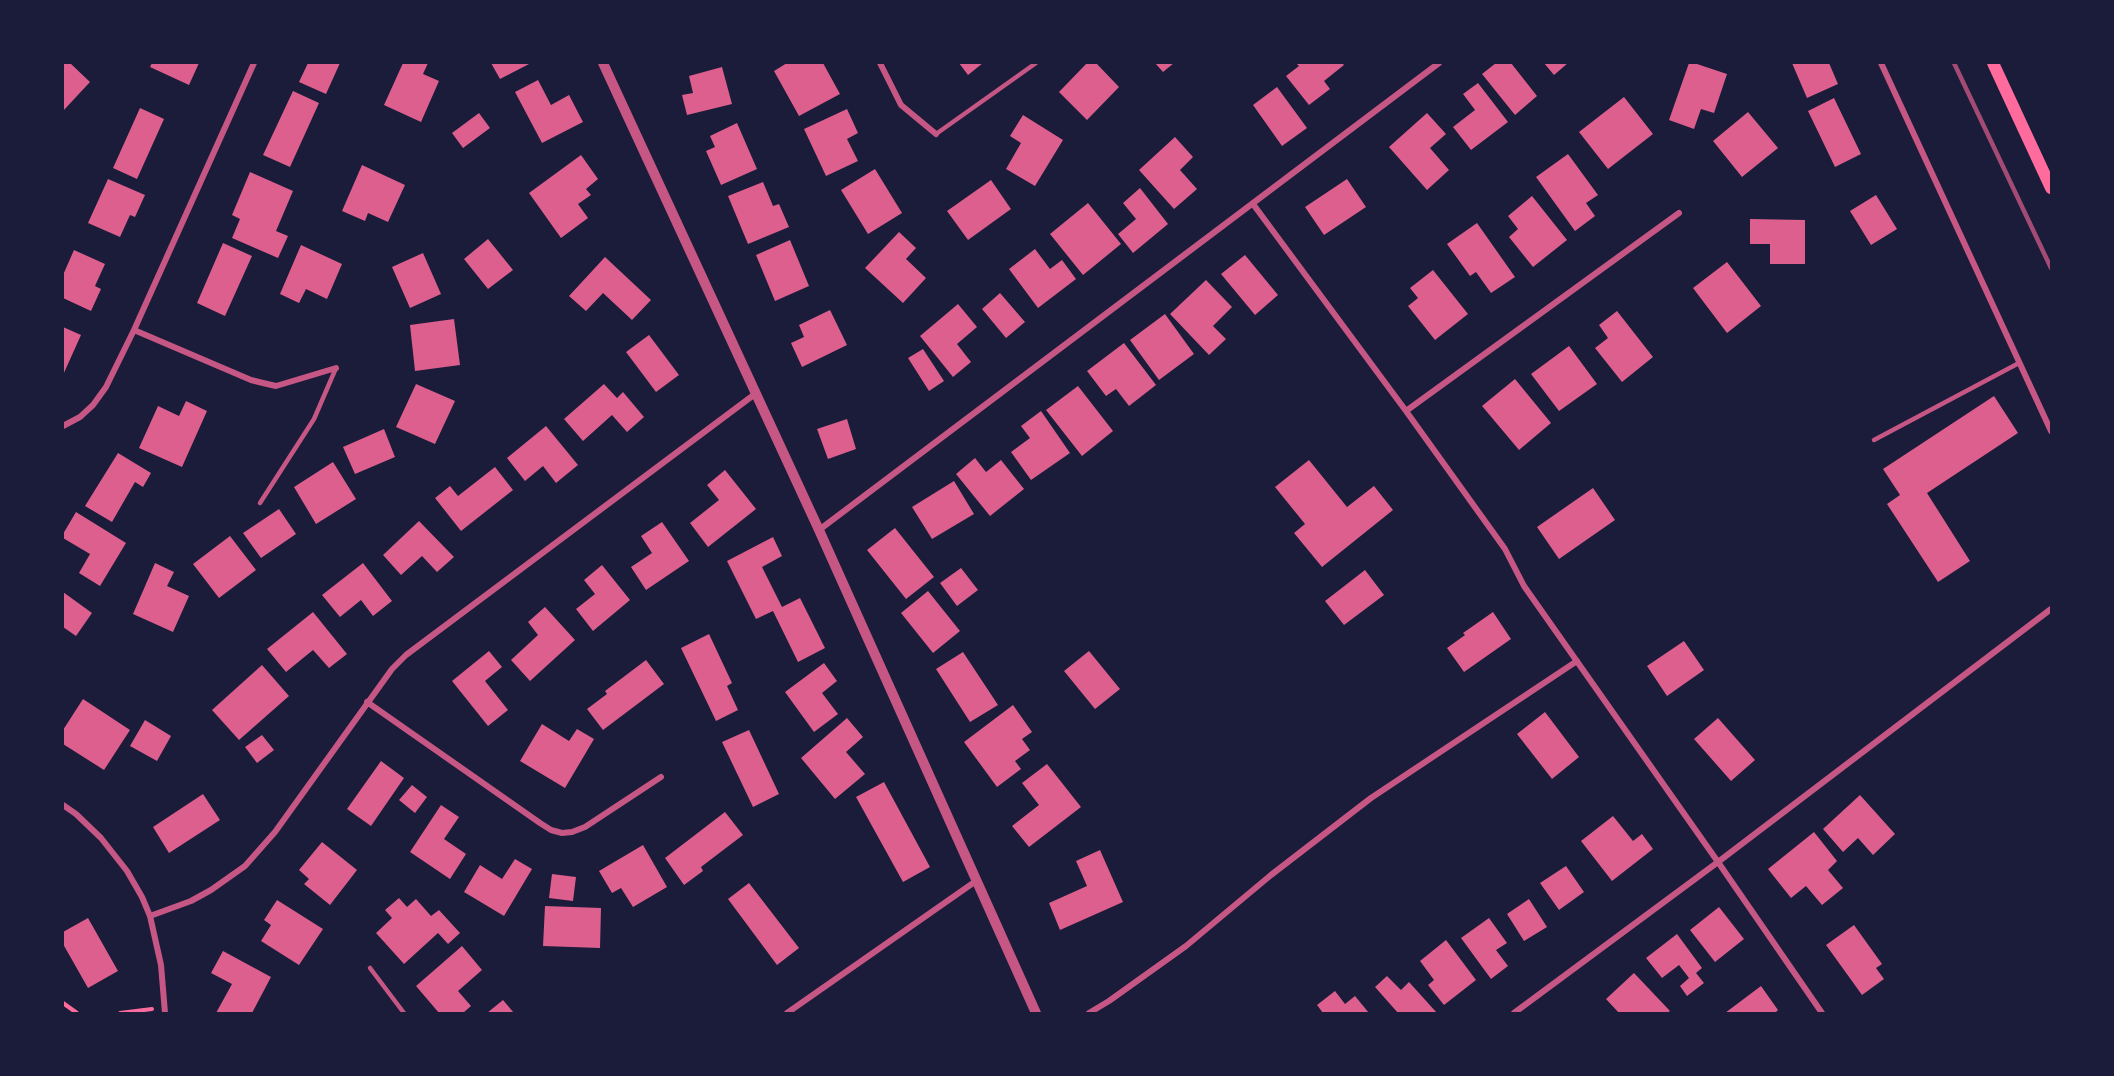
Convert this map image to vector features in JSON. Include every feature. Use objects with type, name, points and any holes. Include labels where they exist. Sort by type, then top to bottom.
[{"type":"main road","points":[[1993,63],[2051,188]]},
{"type":"street","points":[[63,426],[80,417],[93,405],[106,387],[254,63]]},
{"type":"street","points":[[603,63],[819,530],[1036,1013]]},
{"type":"street","points":[[880,63],[901,105],[936,134]]},
{"type":"street","points":[[819,530],[1438,63]]},
{"type":"street","points":[[1881,63],[2051,431]]},
{"type":"street","points":[[1252,204],[1505,549],[1524,586],[1822,1013]]},
{"type":"street","points":[[1406,411],[1679,213]]},
{"type":"street","points":[[134,330],[263,384],[276,386],[336,368]]},
{"type":"street","points":[[150,916],[191,901],[245,866],[275,832],[367,702],[392,669],[406,655],[755,394]]},
{"type":"street","points":[[1514,1013],[1718,862],[2051,609]]},
{"type":"street","points":[[1089,1013],[1186,946],[1271,875],[1371,798],[1577,661]]},
{"type":"street","points":[[367,702],[540,823],[551,830],[562,833],[585,827],[661,777]]},
{"type":"street","points":[[63,805],[89,826],[114,854],[134,882],[150,916],[161,965],[165,1011]]},
{"type":"street","points":[[787,1013],[976,881]]},
{"type":"lane","points":[[936,134],[1036,63]]},
{"type":"lane","points":[[1875,440],[2019,363]]},
{"type":"lane","points":[[260,503],[314,419],[336,368]]},
{"type":"lane","points":[[370,968],[404,1013]]},
{"type":"path","points":[[63,1004],[77,1013]]},
{"type":"path","points":[[120,1013],[165,1011]]},
{"type":"building","points":[[63,63],[70,63],[90,82],[63,111]]},
{"type":"building","points":[[152,63],[199,63],[189,85],[150,67]]},
{"type":"building","points":[[308,63],[340,63],[326,94],[299,82]]},
{"type":"building","points":[[403,63],[428,63],[423,74],[439,81],[421,122],[384,105]]},
{"type":"building","points":[[491,63],[531,63],[500,79]]},
{"type":"building","points":[[787,63],[823,63],[840,94],[799,116],[774,71]]},
{"type":"building","points":[[959,63],[983,63],[968,75]]},
{"type":"building","points":[[1087,63],[1096,63],[1119,87],[1087,120],[1059,92]]},
{"type":"building","points":[[1155,63],[1174,63],[1163,72]]},
{"type":"building","points":[[1296,63],[1342,63],[1344,65],[1324,81],[1330,89],[1309,105],[1286,76],[1299,66]]},
{"type":"building","points":[[1496,63],[1511,63],[1537,96],[1515,115],[1482,74]]},
{"type":"building","points":[[1544,63],[1568,63],[1554,75]]},
{"type":"building","points":[[1689,63],[1727,74],[1714,113],[1701,109],[1694,129],[1669,120]]},
{"type":"building","points":[[1792,63],[1829,63],[1838,84],[1807,98]]},
{"type":"building","points":[[722,67],[732,104],[687,115],[682,95],[693,93],[689,76]]},
{"type":"building","points":[[538,80],[551,105],[569,95],[583,122],[542,143],[515,92]]},
{"type":"building","points":[[1478,83],[1508,122],[1471,150],[1453,127],[1475,110],[1463,94]]},
{"type":"building","points":[[1277,87],[1307,128],[1282,146],[1253,105]]},
{"type":"building","points":[[293,91],[319,103],[290,167],[263,155]]},
{"type":"building","points":[[1624,97],[1653,134],[1608,169],[1579,132]]},
{"type":"building","points":[[1834,98],[1861,154],[1835,167],[1808,111]]},
{"type":"building","points":[[140,108],[164,119],[137,179],[113,168]]},
{"type":"building","points":[[847,109],[858,133],[847,139],[858,161],[826,176],[804,129]]},
{"type":"building","points":[[1748,112],[1778,148],[1742,177],[1713,141]]},
{"type":"building","points":[[479,113],[490,128],[463,148],[452,133]]},
{"type":"building","points":[[1427,113],[1446,134],[1430,148],[1449,170],[1427,190],[1389,147]]},
{"type":"building","points":[[1023,115],[1063,140],[1035,186],[1006,169],[1021,143],[1010,136]]},
{"type":"building","points":[[737,123],[757,169],[721,185],[706,151],[715,147],[710,136]]},
{"type":"building","points":[[1175,137],[1193,157],[1180,170],[1197,189],[1174,209],[1139,170]]},
{"type":"building","points":[[1568,154],[1598,195],[1586,203],[1595,216],[1575,231],[1536,177]]},
{"type":"building","points":[[581,155],[598,179],[586,189],[591,195],[578,204],[588,218],[561,238],[529,193]]},
{"type":"building","points":[[362,165],[405,185],[388,222],[368,213],[365,221],[342,211]]},
{"type":"building","points":[[875,169],[902,213],[868,234],[841,190]]},
{"type":"building","points":[[250,172],[293,191],[276,231],[288,236],[278,258],[232,238],[240,219],[232,215]]},
{"type":"building","points":[[108,179],[145,195],[135,217],[130,215],[120,237],[88,223]]},
{"type":"building","points":[[1347,179],[1366,207],[1324,235],[1305,207]]},
{"type":"building","points":[[991,180],[1011,209],[968,240],[947,211]]},
{"type":"building","points":[[763,182],[773,206],[779,204],[789,227],[748,244],[728,196]]},
{"type":"building","points":[[1140,188],[1168,224],[1133,253],[1118,234],[1136,219],[1123,203]]},
{"type":"building","points":[[1876,195],[1897,229],[1871,245],[1850,211]]},
{"type":"building","points":[[1532,196],[1567,240],[1533,267],[1509,237],[1518,229],[1508,216]]},
{"type":"building","points":[[1088,203],[1121,244],[1083,275],[1050,234]]},
{"type":"building","points":[[1750,219],[1805,220],[1805,264],[1770,264],[1770,244],[1750,244]]},
{"type":"building","points":[[1477,223],[1515,277],[1491,293],[1476,272],[1470,276],[1447,244]]},
{"type":"building","points":[[899,232],[916,248],[906,259],[926,278],[903,303],[865,268]]},
{"type":"building","points":[[488,239],[513,270],[488,289],[464,259]]},
{"type":"building","points":[[790,240],[809,286],[775,301],[756,255]]},
{"type":"building","points":[[223,243],[252,256],[225,316],[197,303]]},
{"type":"building","points":[[301,245],[342,264],[327,299],[306,289],[299,303],[280,294]]},
{"type":"building","points":[[1035,249],[1050,269],[1062,260],[1076,279],[1038,308],[1009,269]]},
{"type":"building","points":[[74,250],[105,264],[95,286],[101,289],[91,311],[63,298],[63,275]]},
{"type":"building","points":[[423,253],[441,294],[410,308],[392,267]]},
{"type":"building","points":[[1245,255],[1278,295],[1255,315],[1221,274]]},
{"type":"building","points":[[605,257],[651,300],[632,320],[603,293],[586,311],[569,296]]},
{"type":"building","points":[[1727,262],[1761,306],[1727,333],[1693,288]]},
{"type":"building","points":[[1433,270],[1468,314],[1435,340],[1408,306],[1418,298],[1410,288]]},
{"type":"building","points":[[1206,280],[1232,307],[1213,326],[1226,339],[1209,355],[1170,314]]},
{"type":"building","points":[[1000,293],[1025,322],[1006,338],[982,309]]},
{"type":"building","points":[[958,304],[977,327],[957,344],[971,362],[953,377],[920,336]]},
{"type":"building","points":[[830,310],[847,345],[802,367],[791,343],[804,337],[799,325]]},
{"type":"building","points":[[1617,311],[1653,357],[1622,382],[1595,348],[1608,338],[1599,325]]},
{"type":"building","points":[[1165,314],[1194,354],[1159,380],[1130,340]]},
{"type":"building","points":[[454,319],[460,365],[415,371],[410,325]]},
{"type":"building","points":[[63,327],[81,335],[63,375]]},
{"type":"building","points":[[649,335],[679,375],[656,392],[626,352]]},
{"type":"building","points":[[1124,343],[1156,385],[1129,406],[1116,389],[1106,396],[1087,371]]},
{"type":"building","points":[[1569,346],[1597,384],[1559,411],[1531,374]]},
{"type":"building","points":[[923,349],[944,381],[929,391],[908,358]]},
{"type":"building","points":[[1515,379],[1551,423],[1519,450],[1482,406]]},
{"type":"building","points":[[416,384],[455,401],[435,444],[396,427]]},
{"type":"building","points":[[604,384],[617,398],[623,392],[644,417],[627,432],[612,415],[583,441],[564,419]]},
{"type":"building","points":[[1078,386],[1113,431],[1082,456],[1046,410]]},
{"type":"building","points":[[1994,396],[2018,433],[1927,493],[1970,561],[1938,582],[1887,504],[1900,495],[1883,469]]},
{"type":"building","points":[[186,401],[207,411],[182,467],[139,448],[158,406],[179,416]]},
{"type":"building","points":[[1041,411],[1070,453],[1031,480],[1011,452],[1030,438],[1021,426]]},
{"type":"building","points":[[847,419],[856,449],[828,459],[817,429]]},
{"type":"building","points":[[546,426],[578,465],[556,483],[543,466],[525,481],[507,458]]},
{"type":"building","points":[[384,429],[395,457],[355,474],[343,447]]},
{"type":"building","points":[[118,453],[151,473],[143,487],[135,482],[112,522],[85,506]]},
{"type":"building","points":[[975,458],[986,472],[1001,460],[1024,489],[990,516],[956,474]]},
{"type":"building","points":[[1309,460],[1347,507],[1374,486],[1393,510],[1322,567],[1294,533],[1305,524],[1275,487]]},
{"type":"building","points":[[333,462],[356,499],[316,524],[294,487]]},
{"type":"building","points":[[495,467],[513,490],[461,531],[435,498],[450,486],[458,496]]},
{"type":"building","points":[[725,470],[756,509],[708,547],[690,523],[719,500],[707,485]]},
{"type":"building","points":[[954,481],[974,514],[932,539],[912,507]]},
{"type":"building","points":[[1593,488],[1615,520],[1559,559],[1537,527]]},
{"type":"building","points":[[279,509],[296,534],[261,558],[243,533]]},
{"type":"building","points":[[76,512],[126,543],[100,586],[79,573],[90,554],[63,538]]},
{"type":"building","points":[[419,521],[454,557],[437,572],[422,556],[401,575],[383,555]]},
{"type":"building","points":[[662,522],[689,561],[646,590],[631,567],[652,553],[641,536]]},
{"type":"building","points":[[895,528],[934,577],[906,599],[867,550]]},
{"type":"building","points":[[230,536],[256,570],[219,598],[193,564]]},
{"type":"building","points":[[773,537],[782,556],[762,567],[782,607],[800,598],[825,648],[798,662],[773,611],[756,619],[727,561]]},
{"type":"building","points":[[155,563],[174,572],[167,586],[189,596],[173,632],[133,614]]},
{"type":"building","points":[[363,563],[392,601],[373,616],[361,600],[340,617],[322,595]]},
{"type":"building","points":[[602,565],[630,600],[593,631],[576,609],[595,594],[584,580]]},
{"type":"building","points":[[961,568],[978,590],[957,606],[940,583]]},
{"type":"building","points":[[1365,570],[1384,595],[1344,625],[1325,601]]},
{"type":"building","points":[[928,591],[960,631],[933,653],[901,613]]},
{"type":"building","points":[[63,592],[92,613],[76,636],[63,627]]},
{"type":"building","points":[[545,607],[575,640],[530,681],[511,660],[538,635],[528,622]]},
{"type":"building","points":[[313,612],[347,654],[329,668],[313,650],[286,672],[267,649]]},
{"type":"building","points":[[1493,612],[1511,639],[1464,672],[1447,648],[1465,635],[1463,633]]},
{"type":"building","points":[[709,634],[732,683],[727,686],[738,710],[716,721],[681,648]]},
{"type":"building","points":[[1684,641],[1704,670],[1667,696],[1647,666]]},
{"type":"building","points":[[489,651],[502,667],[485,681],[508,710],[488,726],[452,681]]},
{"type":"building","points":[[1089,651],[1120,689],[1095,709],[1064,671]]},
{"type":"building","points":[[963,652],[998,705],[970,722],[936,669]]},
{"type":"building","points":[[646,660],[664,684],[603,730],[587,709],[607,694],[605,691]]},
{"type":"building","points":[[824,663],[837,681],[822,693],[838,714],[814,732],[785,692]]},
{"type":"building","points":[[262,665],[289,696],[239,740],[212,710]]},
{"type":"building","points":[[83,699],[130,730],[104,770],[63,744],[63,730]]},
{"type":"building","points":[[1013,705],[1032,732],[1022,739],[1030,750],[1015,761],[1021,769],[997,787],[964,742]]},
{"type":"building","points":[[1545,712],[1579,757],[1552,779],[1517,734]]},
{"type":"building","points":[[847,718],[863,737],[846,752],[865,774],[835,799],[801,758]]},
{"type":"building","points":[[1718,718],[1755,760],[1731,781],[1694,739]]},
{"type":"building","points":[[145,720],[171,736],[157,761],[130,746]]},
{"type":"building","points":[[542,724],[569,741],[577,729],[594,739],[565,788],[520,761]]},
{"type":"building","points":[[749,730],[779,794],[753,807],[722,742]]},
{"type":"building","points":[[262,735],[274,750],[257,763],[245,747]]},
{"type":"building","points":[[381,761],[404,778],[371,826],[347,809]]},
{"type":"building","points":[[1047,764],[1081,807],[1029,847],[1012,826],[1039,805],[1022,783]]},
{"type":"building","points":[[884,782],[930,867],[903,882],[856,797]]},
{"type":"building","points":[[412,785],[427,797],[415,813],[399,800]]},
{"type":"building","points":[[203,794],[220,820],[169,853],[153,827]]},
{"type":"building","points":[[1860,795],[1895,834],[1873,855],[1858,838],[1843,852],[1823,829]]},
{"type":"building","points":[[441,805],[459,817],[444,839],[466,854],[450,879],[410,852]]},
{"type":"building","points":[[725,812],[743,835],[701,867],[703,871],[684,885],[665,858]]},
{"type":"building","points":[[1613,816],[1633,841],[1642,834],[1653,849],[1612,881],[1581,841]]},
{"type":"building","points":[[1814,832],[1837,861],[1828,870],[1843,888],[1822,905],[1806,886],[1791,898],[1768,869]]},
{"type":"building","points":[[322,842],[357,870],[330,905],[304,884],[309,879],[299,870]]},
{"type":"building","points":[[643,845],[667,887],[633,907],[621,888],[612,893],[599,871]]},
{"type":"building","points":[[1100,850],[1123,902],[1060,930],[1049,903],[1087,886],[1076,861]]},
{"type":"building","points":[[515,859],[532,869],[504,916],[464,892],[480,865],[502,879]]},
{"type":"building","points":[[1566,866],[1584,892],[1559,910],[1540,883]]},
{"type":"building","points":[[552,874],[576,877],[573,901],[549,898]]},
{"type":"building","points":[[749,883],[799,948],[777,965],[728,899]]},
{"type":"building","points":[[399,898],[407,907],[416,899],[431,916],[439,910],[460,933],[448,944],[438,933],[404,964],[376,933],[392,918],[385,910]]},
{"type":"building","points":[[1529,899],[1547,927],[1524,941],[1507,914]]},
{"type":"building","points":[[277,900],[323,929],[299,965],[261,941],[271,925],[264,920]]},
{"type":"building","points":[[545,906],[601,908],[600,948],[543,946]]},
{"type":"building","points":[[1719,907],[1744,939],[1715,962],[1690,930]]},
{"type":"building","points":[[88,918],[118,971],[88,988],[63,944],[63,932]]},
{"type":"building","points":[[1489,918],[1507,943],[1496,950],[1508,966],[1491,979],[1461,938]]},
{"type":"building","points":[[1854,925],[1882,964],[1876,968],[1884,979],[1862,995],[1826,945]]},
{"type":"building","points":[[1677,934],[1702,968],[1696,973],[1704,983],[1687,996],[1680,986],[1689,978],[1679,965],[1662,978],[1646,958]]},
{"type":"building","points":[[1446,940],[1476,980],[1444,1005],[1428,985],[1434,980],[1420,961]]},
{"type":"building","points":[[462,946],[482,970],[458,991],[471,1006],[463,1013],[439,1013],[416,986]]},
{"type":"building","points":[[223,951],[271,977],[252,1013],[216,1013],[232,984],[211,973]]},
{"type":"building","points":[[1634,973],[1670,1011],[1667,1013],[1619,1013],[1606,999]]},
{"type":"building","points":[[1387,976],[1401,990],[1409,982],[1437,1013],[1398,1013],[1375,987]]},
{"type":"building","points":[[1761,986],[1778,1010],[1775,1013],[1725,1013]]},
{"type":"building","points":[[1335,991],[1345,1004],[1355,996],[1369,1013],[1323,1013],[1317,1005]]},
{"type":"building","points":[[503,1000],[514,1013],[487,1013]]},
{"type":"railway","points":[[1954,63],[2051,268]]}]
